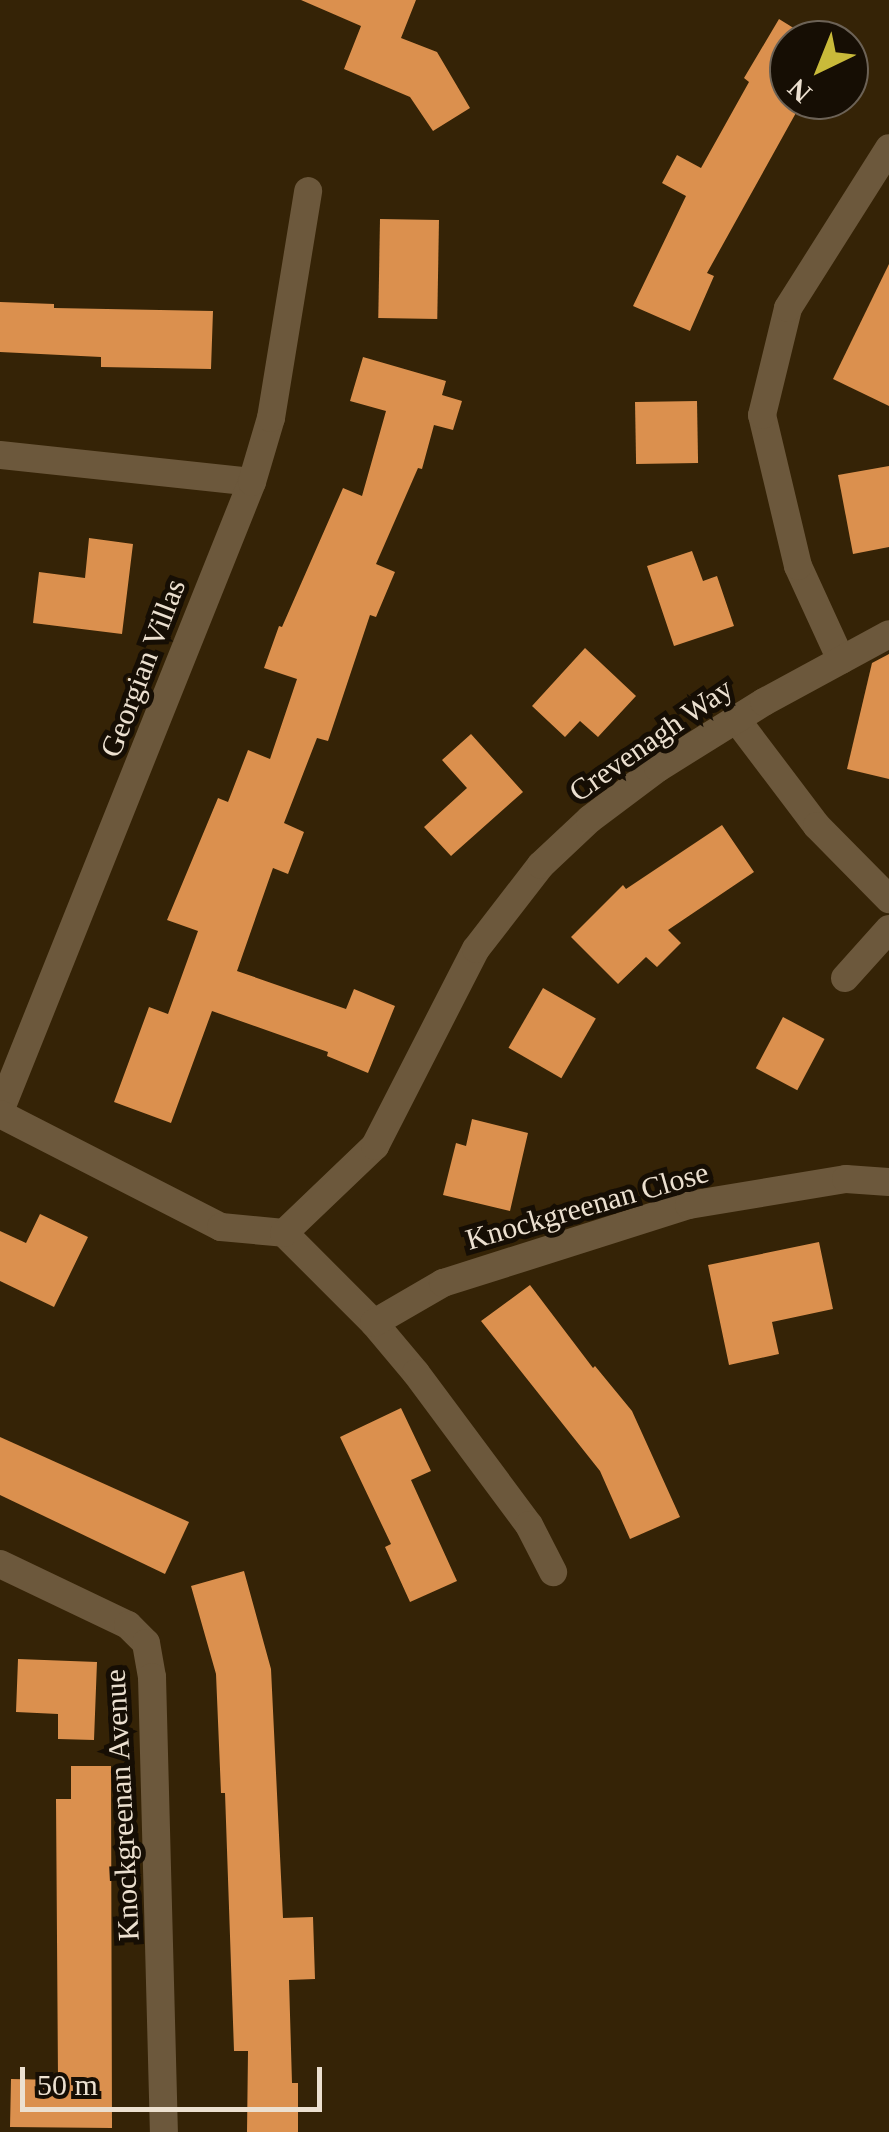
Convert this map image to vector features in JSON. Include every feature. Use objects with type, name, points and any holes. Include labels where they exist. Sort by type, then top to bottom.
[{"type":"street","points":[[841,660],[798,566],[762,415],[788,308],[889,148]]},
{"type":"street","name":"Georgian Villas","points":[[0,1113],[252,482],[270,418],[308,191]]},
{"type":"street","points":[[0,455],[252,482]]},
{"type":"street","name":"Crevenagh Way","points":[[284,1233],[375,1146],[476,949],[542,866],[590,819],[658,768],[736,719],[889,634]]},
{"type":"street","points":[[736,719],[817,826],[889,900]]},
{"type":"street","points":[[844,978],[889,929]]},
{"type":"street","points":[[0,1113],[221,1227],[284,1233],[374,1323],[529,1524],[553,1572]]},
{"type":"street","name":"Knockgreenan Close","points":[[374,1323],[442,1283],[689,1205],[846,1179],[889,1182]]},
{"type":"street","name":"Knockgreenan Avenue","points":[[0,1564],[128,1625],[146,1643],[153,1696],[164,2132]]},
{"type":"building","points":[[301,0],[416,0],[401,38],[437,52],[470,108],[433,131],[410,97],[344,69],[361,26]]},
{"type":"building","points":[[769,36],[769,120],[792,120],[707,273],[714,276],[690,331],[633,306],[686,196],[662,183],[677,155],[701,168],[749,82],[744,78]]},
{"type":"building","points":[[380,219],[439,220],[437,319],[378,318]]},
{"type":"building","points":[[889,264],[889,406],[833,379]]},
{"type":"building","points":[[0,302],[54,304],[54,308],[213,311],[211,369],[101,367],[101,357],[0,352]]},
{"type":"building","points":[[363,357],[446,381],[442,395],[462,401],[453,430],[434,425],[422,469],[418,468],[376,564],[395,572],[376,617],[370,615],[328,741],[317,738],[284,823],[304,832],[288,874],[273,868],[237,971],[346,1009],[354,989],[395,1006],[368,1073],[327,1056],[328,1052],[212,1011],[171,1123],[114,1102],[149,1007],[168,1014],[198,931],[167,920],[218,798],[228,802],[248,750],[270,759],[297,679],[264,668],[279,626],[282,627],[343,488],[362,496],[386,411],[350,401]]},
{"type":"building","points":[[697,401],[698,463],[636,464],[635,402]]},
{"type":"building","points":[[889,466],[889,547],[853,554],[838,475]]},
{"type":"building","points":[[89,538],[133,544],[122,634],[33,623],[39,572],[85,578]]},
{"type":"building","points":[[692,551],[703,581],[717,576],[734,626],[674,646],[647,566]]},
{"type":"building","points":[[585,648],[636,696],[598,737],[580,721],[565,737],[532,706]]},
{"type":"building","points":[[889,654],[889,779],[847,769],[872,663]]},
{"type":"building","points":[[471,734],[523,792],[451,856],[424,827],[467,788],[442,760]]},
{"type":"building","points":[[722,825],[754,872],[668,930],[681,943],[657,967],[646,957],[618,984],[571,937],[623,885],[626,889]]},
{"type":"building","points":[[543,988],[596,1018],[561,1078],[509,1048]]},
{"type":"building","points":[[783,1017],[824,1039],[797,1090],[756,1068]]},
{"type":"building","points":[[472,1119],[528,1133],[510,1211],[443,1195],[456,1143],[466,1146]]},
{"type":"building","points":[[40,1214],[88,1237],[54,1307],[0,1281],[0,1231],[26,1243]]},
{"type":"building","points":[[819,1242],[833,1309],[772,1322],[779,1354],[729,1365],[708,1265]]},
{"type":"building","points":[[530,1285],[593,1368],[632,1411],[680,1517],[630,1539],[600,1471],[481,1321]]},
{"type":"building","points":[[401,1408],[431,1471],[411,1480],[457,1581],[410,1602],[385,1547],[391,1544],[340,1437]]},
{"type":"building","points":[[0,1437],[189,1522],[165,1574],[0,1495]]},
{"type":"building","points":[[244,1571],[271,1669],[283,1918],[313,1917],[315,1979],[289,1980],[292,2083],[298,2083],[298,2132],[247,2132],[248,2051],[234,2051],[225,1793],[221,1793],[216,1674],[191,1586]]},
{"type":"building","points":[[18,1659],[97,1662],[94,1740],[58,1739],[58,1714],[16,1712]]},
{"type":"building","points":[[71,1766],[111,1766],[112,2128],[10,2127],[11,2079],[58,2080],[56,1799],[71,1799]]}]
